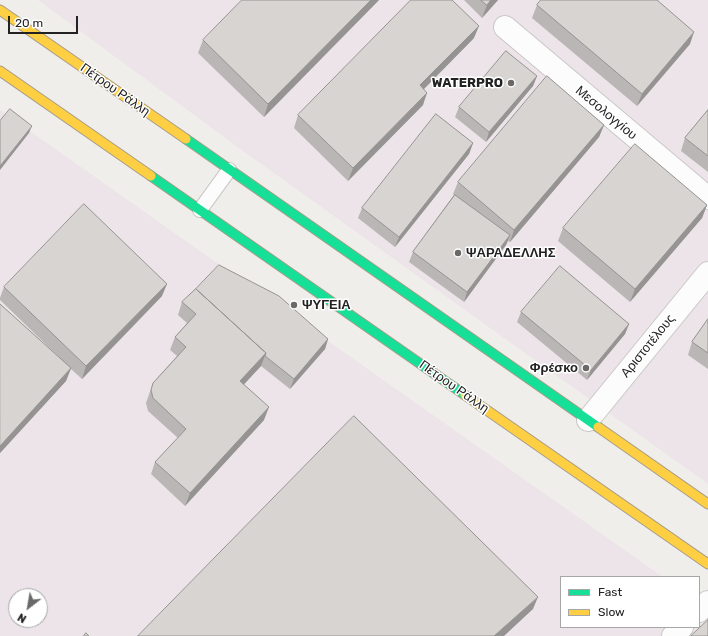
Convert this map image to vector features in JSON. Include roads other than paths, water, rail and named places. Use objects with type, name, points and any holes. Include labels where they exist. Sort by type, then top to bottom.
[{"type":"main road","name":"Πέτρου Ράλλη","points":[[0,10],[708,504]]},
{"type":"main road","name":"Πέτρου Ράλλη","points":[[0,70],[708,564]]},
{"type":"street","name":"Μεσολογγίου","points":[[505,28],[708,198]]},
{"type":"street","name":"Αριστοτέλους","points":[[588,420],[708,273]]},
{"type":"street","points":[[700,610],[708,602]]},
{"type":"street","points":[[673,636],[681,628]]},
{"type":"lane","points":[[200,210],[229,170]]},
{"type":"place","name":"WATERPRO","points":[[511,83]]},
{"type":"place","name":"ΨΑΡΑΔΕΛΛΗΣ","points":[[458,253]]},
{"type":"place","name":"ΨΥΓΕΙΑ","points":[[294,305]]},
{"type":"place","name":"Φρέσκο","points":[[586,368]]}]
